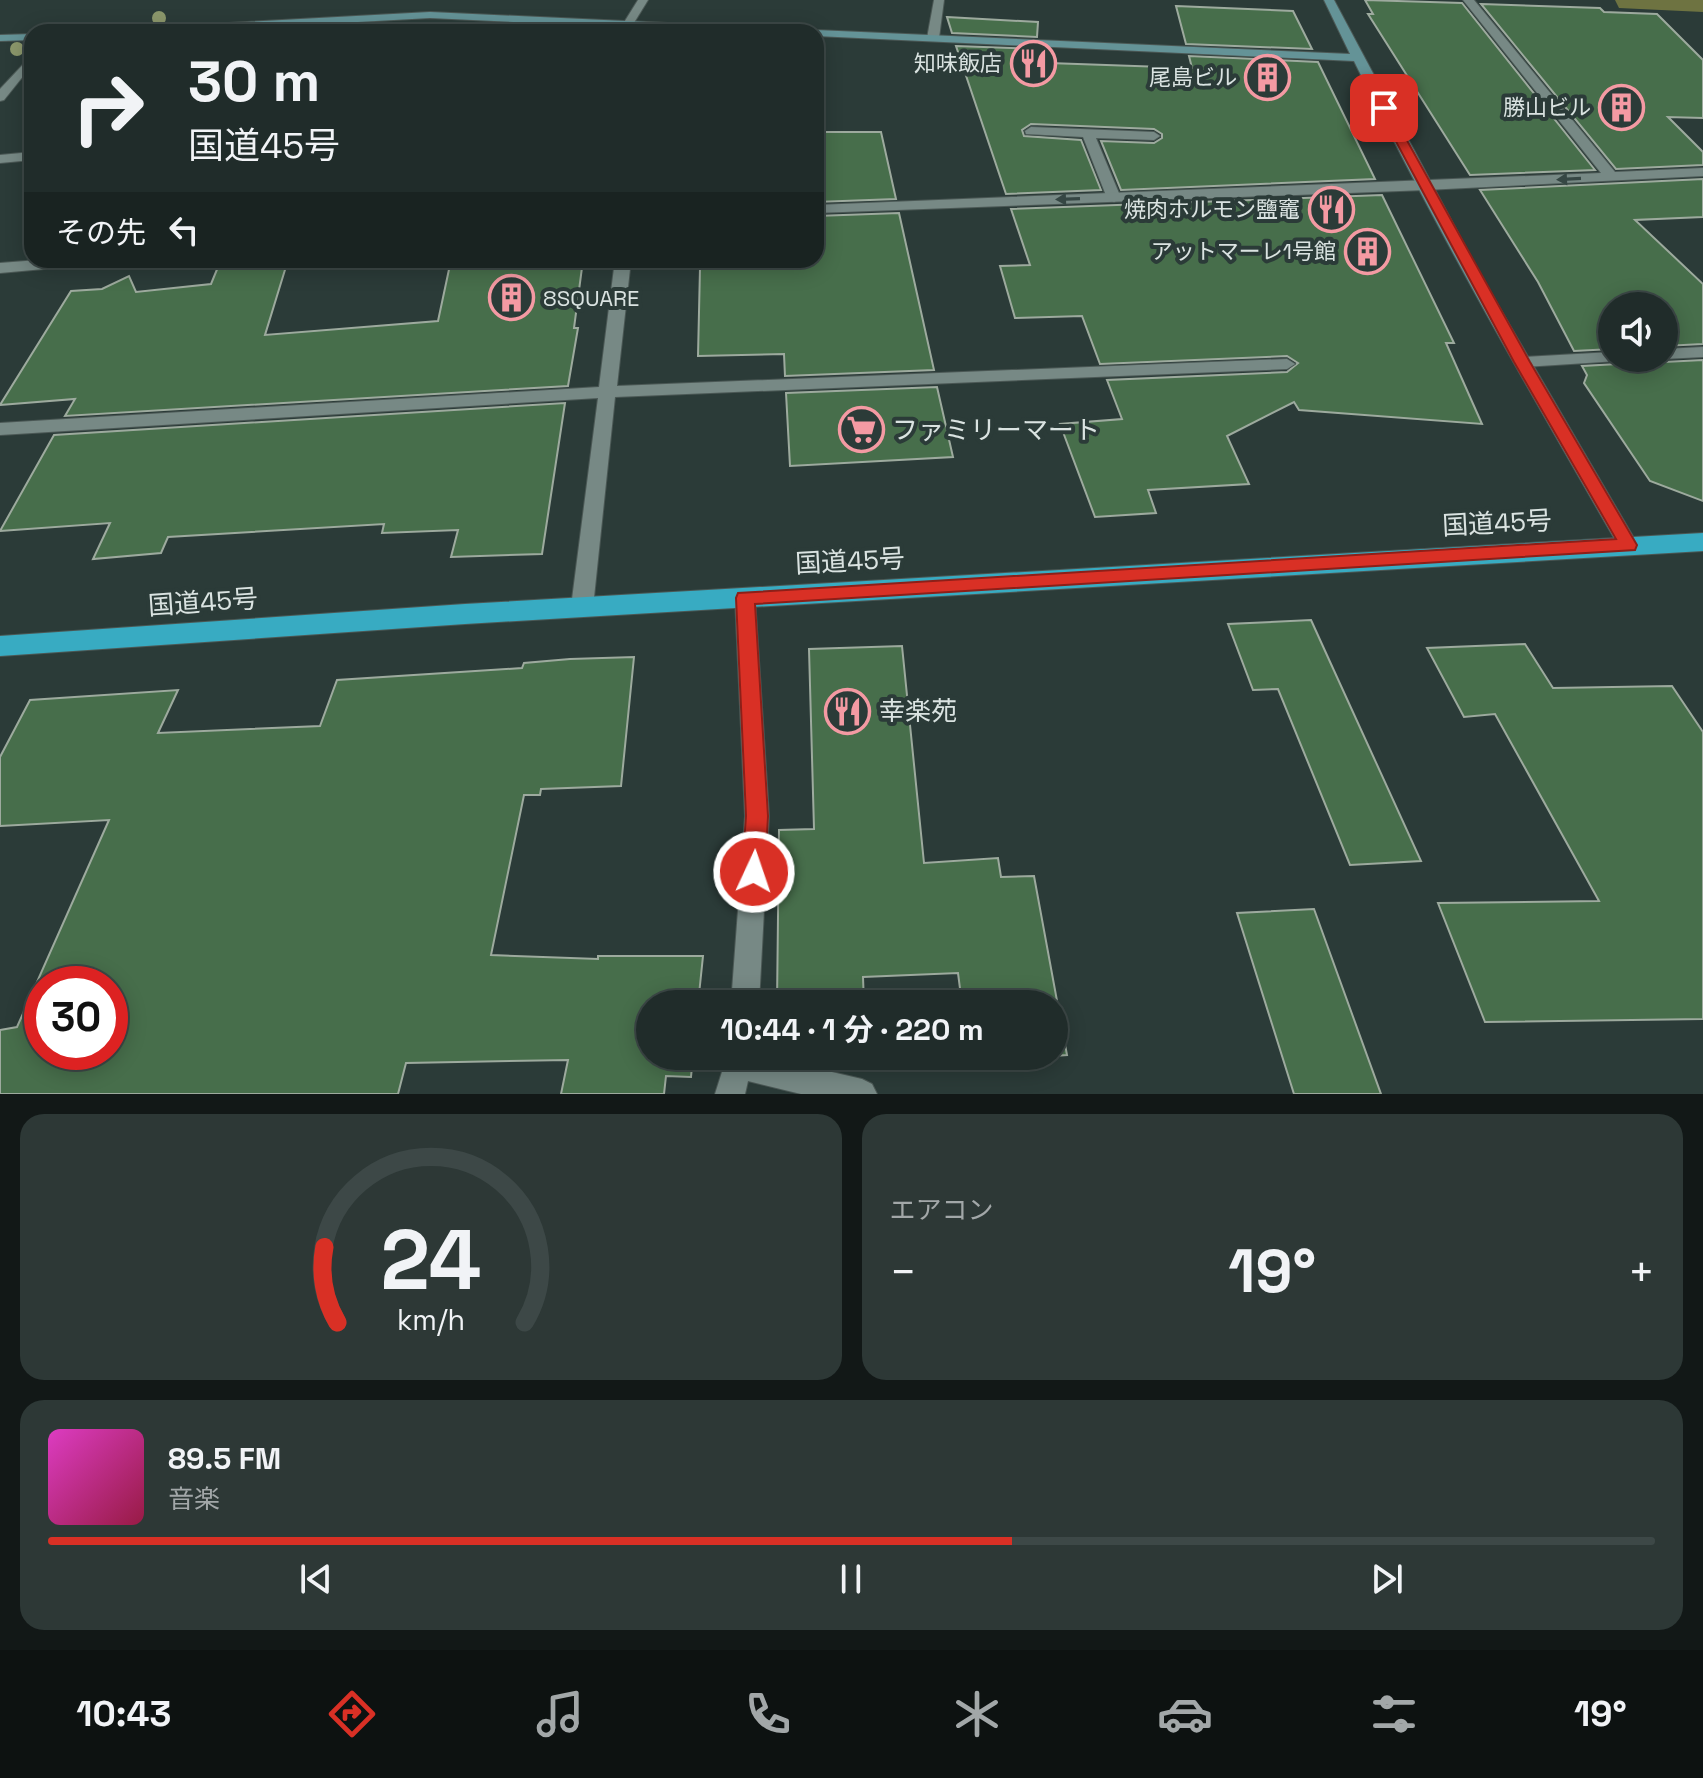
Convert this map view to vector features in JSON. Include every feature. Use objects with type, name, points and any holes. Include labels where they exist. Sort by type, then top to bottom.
[{"type":"highway","name":"国道45号","points":[[0,646],[582,607],[1703,542]]},
{"type":"street","points":[[245,24],[388,15],[463,15],[628,24],[643,0]]},
{"type":"street","points":[[933,38],[939,0]]},
{"type":"street","points":[[1329,0],[1357,58],[1522,362],[1628,545]]},
{"type":"street","points":[[1468,0],[1611,176]]},
{"type":"street","points":[[824,33],[1357,58]]},
{"type":"street","points":[[0,38],[24,37]]},
{"type":"street","points":[[0,97],[24,68]]},
{"type":"street","points":[[1031,131],[1154,136]]},
{"type":"street","points":[[1088,133],[1114,198]]},
{"type":"street","points":[[0,159],[24,157]]},
{"type":"street","points":[[824,209],[1426,186],[1703,172]]},
{"type":"street","points":[[0,268],[24,266]]},
{"type":"street","points":[[582,607],[622,268]]},
{"type":"street","points":[[1678,353],[1703,352]]},
{"type":"street","points":[[1522,362],[1598,358]]},
{"type":"street","points":[[0,429],[609,392],[1287,364]]},
{"type":"street","points":[[745,598],[757,816],[746,990]]},
{"type":"street","points":[[730,1094],[738,1070]]},
{"type":"street","points":[[774,1070],[862,1094]]},
{"type":"green space","points":[[1615,0],[1703,0],[1703,12],[1619,8]]},
{"type":"building","points":[[1365,0],[1462,3],[1595,170],[1470,175],[1368,14],[1373,14]]},
{"type":"building","points":[[1481,4],[1600,8],[1604,12],[1657,14],[1703,60],[1703,118],[1668,117],[1703,152],[1703,165],[1616,169]]},
{"type":"building","points":[[1176,6],[1293,11],[1312,49],[1186,44]]},
{"type":"building","points":[[947,17],[1038,22],[1037,37],[952,33]]},
{"type":"building","points":[[956,46],[1037,49],[1037,54],[1048,54],[1049,63],[1192,68],[1189,56],[1318,62],[1375,179],[1121,190],[1101,141],[1154,143],[1162,138],[1162,134],[1154,129],[1031,124],[1022,130],[1024,136],[1081,140],[1101,190],[1006,194]]},
{"type":"building","points":[[824,132],[881,132],[896,199],[824,202]]},
{"type":"building","points":[[1703,179],[1703,217],[1635,220],[1703,284],[1703,344],[1678,345],[1678,292],[1598,292],[1598,350],[1574,351],[1538,282],[1480,190]]},
{"type":"building","points":[[1382,195],[1454,343],[1446,343],[1482,424],[1299,410],[1294,402],[1227,436],[1249,484],[1148,490],[1156,513],[1095,517],[1060,424],[1122,419],[1107,380],[1287,372],[1298,363],[1287,356],[1100,364],[1082,316],[1015,318],[1000,266],[1030,265],[1011,209]]},
{"type":"building","points":[[899,213],[934,370],[785,376],[784,354],[698,356],[700,268],[824,268],[824,216]]},
{"type":"building","points":[[218,268],[286,268],[265,335],[438,321],[449,268],[582,268],[574,328],[578,328],[568,386],[65,416],[75,399],[0,405],[71,291],[102,289],[129,276],[136,292],[211,284]]},
{"type":"building","points":[[1703,360],[1703,501],[1650,481],[1584,383],[1587,375],[1582,366],[1598,365],[1598,372],[1678,372],[1678,361]]},
{"type":"building","points":[[937,387],[953,457],[790,466],[786,393]]},
{"type":"building","points":[[565,403],[542,554],[451,557],[458,530],[382,533],[384,524],[168,537],[161,553],[93,559],[110,523],[0,531],[54,435]]},
{"type":"building","points":[[1311,620],[1421,861],[1350,865],[1278,689],[1253,690],[1228,624]]},
{"type":"building","points":[[1525,644],[1553,688],[1672,686],[1703,732],[1703,1019],[1485,1022],[1438,903],[1599,901],[1495,714],[1464,717],[1427,648]]},
{"type":"building","points":[[902,646],[924,863],[998,858],[1001,877],[1034,876],[1055,990],[960,990],[958,973],[863,977],[863,990],[777,990],[779,830],[814,829],[809,649]]},
{"type":"building","points":[[634,657],[621,786],[541,789],[540,795],[524,795],[491,955],[598,959],[598,956],[703,956],[699,990],[636,990],[636,1070],[692,1070],[691,1077],[666,1076],[664,1094],[561,1094],[568,1060],[406,1063],[398,1094],[0,1094],[0,1030],[17,1027],[24,1011],[24,1070],[128,1070],[128,966],[44,966],[109,820],[0,826],[0,757],[30,700],[178,690],[158,733],[320,726],[337,680],[522,668],[524,663]]},
{"type":"building","points":[[1314,909],[1381,1094],[1294,1094],[1237,913]]},
{"type":"place","name":"知味飯店","points":[[1033,63]]},
{"type":"place","name":"尾島ビル","points":[[1268,77]]},
{"type":"place","name":"勝山ビル","points":[[1622,107]]},
{"type":"place","name":"焼肉ホルモン鹽竈","points":[[1331,209]]},
{"type":"place","name":"アットマーレ1号館","points":[[1367,251]]},
{"type":"place","name":"8SQUARE","points":[[512,298]]},
{"type":"place","name":"ファミリーマート","points":[[861,430]]},
{"type":"place","name":"幸楽苑","points":[[848,711]]},
{"type":"route","points":[[754,872],[757,816],[745,598],[1628,545],[1522,362],[1384,108]]}]
